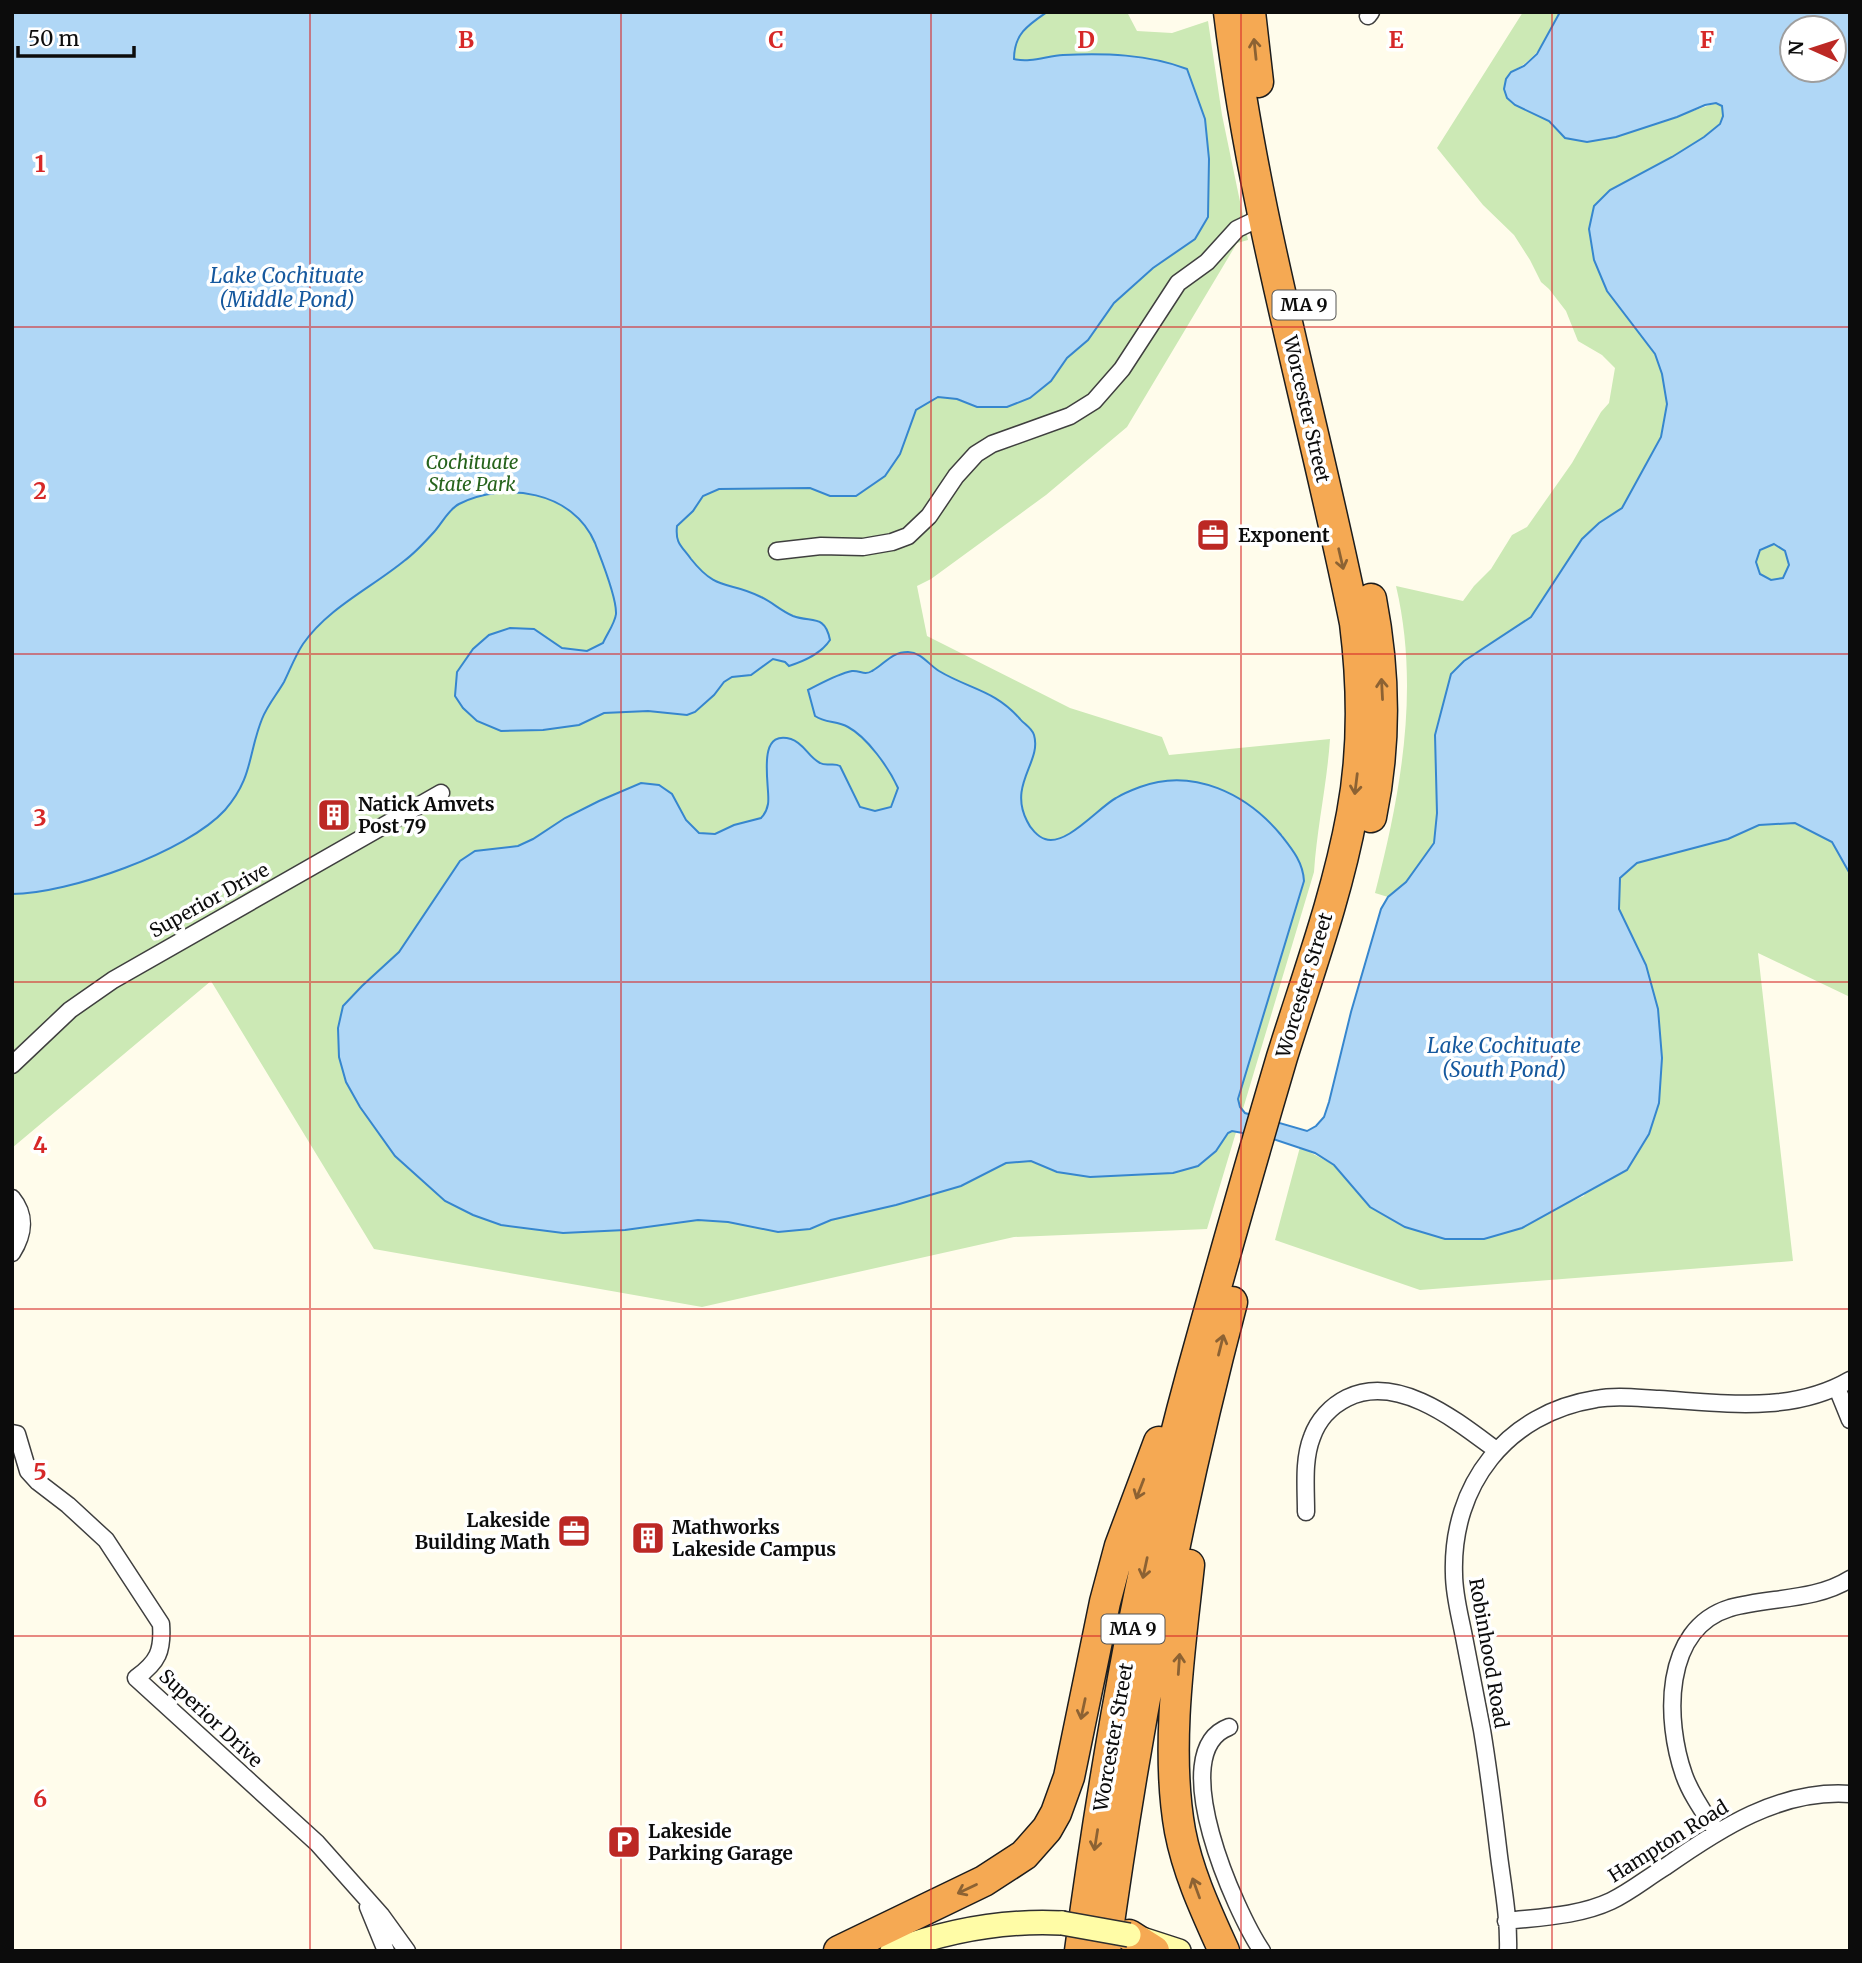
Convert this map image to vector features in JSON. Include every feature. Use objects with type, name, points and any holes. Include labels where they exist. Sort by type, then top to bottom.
[{"type":"highway","name":"Worcester Street","points":[[1229,12],[1243,110],[1264,216],[1352,609],[1359,656],[1361,702],[1358,772],[1346,842],[1277,1109]]},
{"type":"highway","name":"Worcester Street","points":[[1080,1951],[1101,1804],[1135,1617],[1176,1433],[1209,1311],[1266,1146],[1368,832],[1378,778],[1382,699],[1379,648],[1370,595],[1272,162],[1260,96],[1250,12]]},
{"type":"highway","name":"Worcester Street","points":[[1117,1943],[1130,1784],[1150,1672],[1177,1535],[1236,1290],[1266,1146]]},
{"type":"highway","points":[[839,1951],[1004,1870],[1036,1843],[1056,1813],[1073,1757],[1105,1602],[1120,1546],[1209,1311]]},
{"type":"highway","points":[[1205,1412],[1180,1654],[1175,1781],[1185,1853],[1196,1892],[1224,1951]]},
{"type":"highway","points":[[1117,1943],[1154,1951]]},
{"type":"main road","points":[[891,1951],[936,1936],[1009,1923],[1062,1923],[1117,1943],[1179,1951]]},
{"type":"street","points":[[777,551],[821,546],[863,547],[908,536],[929,516],[956,476],[976,454],[992,444],[1070,416],[1094,401],[1122,369],[1178,283],[1207,262],[1237,229],[1264,216]]},
{"type":"street","name":"Superior Drive","points":[[12,1065],[70,1010],[113,980],[441,793]]},
{"type":"street","points":[[12,1198],[20,1208],[23,1221],[12,1253]]},
{"type":"street","points":[[1843,1384],[1850,1420]]},
{"type":"street","name":"Robinhood Road","points":[[1508,1951],[1507,1921],[1486,1758],[1454,1576],[1460,1518],[1483,1466],[1517,1431],[1542,1415],[1581,1401],[1620,1397],[1760,1405],[1798,1401],[1843,1384]]},
{"type":"street","points":[[1306,1512],[1308,1453],[1318,1423],[1339,1402],[1367,1391],[1397,1393],[1428,1406],[1496,1450]]},
{"type":"street","name":"Superior Drive","points":[[12,1433],[17,1434],[28,1471],[106,1540],[161,1624],[162,1640],[153,1666],[136,1678],[317,1843],[392,1928],[407,1951]]},
{"type":"street","points":[[1716,1831],[1685,1778],[1675,1739],[1672,1700],[1674,1681],[1684,1649],[1703,1622],[1729,1608],[1819,1592],[1850,1579]]},
{"type":"street","points":[[1229,1727],[1217,1733],[1206,1748],[1203,1777],[1205,1804],[1227,1884],[1243,1920],[1262,1951]]},
{"type":"street","name":"Hampton Road","points":[[1507,1921],[1577,1912],[1612,1901],[1716,1831],[1787,1802],[1824,1794],[1850,1794]]},
{"type":"street","name":"Superior Drive","points":[[361,1892],[386,1951]]},
{"type":"green space","name":"Cochituate State Park","points":[[12,12],[1127,12],[1137,31],[1172,33],[1208,21],[1222,115],[1248,240],[1237,243],[1127,427],[1046,495],[931,579],[917,586],[927,636],[1070,708],[1162,737],[1169,755],[1330,739],[1314,872],[1207,1229],[1014,1237],[702,1307],[374,1249],[211,981],[12,1148]]},
{"type":"green space","points":[[1523,12],[1560,12],[1541,47],[1528,61],[1511,72],[1515,105],[1549,121],[1565,138],[1616,137],[1716,103],[1722,106],[1723,116],[1721,122],[1701,140],[1610,190],[1607,291],[1655,354],[1662,374],[1667,404],[1661,437],[1622,508],[1599,523],[1582,539],[1531,617],[1464,660],[1451,674],[1435,735],[1437,813],[1434,843],[1406,882],[1388,897],[1375,893],[1393,817],[1407,702],[1403,624],[1396,586],[1463,601],[1491,569],[1512,535],[1527,527],[1572,463],[1609,403],[1615,368],[1602,355],[1578,341],[1566,311],[1541,282],[1514,235],[1483,205],[1437,148]]},
{"type":"green space","points":[[1774,544],[1785,551],[1789,565],[1783,578],[1771,580],[1760,574],[1756,562],[1760,549]]},
{"type":"green space","points":[[1795,823],[1832,842],[1850,874],[1850,997],[1758,953],[1793,1261],[1420,1290],[1275,1240],[1300,1147],[1334,1165],[1370,1207],[1405,1227],[1556,1208],[1584,1196],[1658,1009],[1646,965],[1619,909],[1620,878],[1637,863],[1728,839],[1760,825]]},
{"type":"water","name":"Lake Cochituate (Middle Pond)","points":[[12,12],[1047,12],[1028,26],[1019,37],[1014,59],[1110,55],[1141,57],[1187,69],[1205,119],[1209,159],[1208,217],[1195,239],[1153,268],[1114,303],[1088,340],[1067,358],[1051,381],[1030,398],[1007,407],[977,407],[957,399],[938,397],[916,410],[900,454],[885,476],[856,496],[830,496],[810,488],[719,489],[703,496],[693,511],[677,526],[680,544],[700,570],[716,581],[761,597],[793,616],[817,621],[825,626],[830,640],[812,656],[789,666],[773,659],[751,675],[732,677],[695,712],[687,715],[648,711],[604,713],[579,725],[543,730],[501,731],[477,721],[455,696],[457,672],[473,649],[489,635],[510,628],[534,629],[562,648],[587,651],[603,643],[613,625],[616,607],[595,543],[585,525],[571,512],[536,495],[497,493],[477,497],[455,506],[412,554],[337,609],[313,631],[264,714],[241,787],[225,810],[207,826],[184,841],[125,868],[64,887],[12,894]]},
{"type":"water","name":"Lake Cochituate (South Pond)","points":[[1560,12],[1850,12],[1850,874],[1832,842],[1795,823],[1759,825],[1728,839],[1637,863],[1620,878],[1619,909],[1646,965],[1658,1009],[1662,1058],[1659,1103],[1649,1134],[1627,1170],[1522,1228],[1484,1239],[1445,1239],[1405,1227],[1370,1207],[1334,1165],[1315,1153],[1270,1138],[1232,1131],[1216,1151],[1198,1166],[1173,1173],[1090,1177],[1057,1172],[1031,1161],[1006,1163],[961,1186],[831,1220],[810,1229],[778,1232],[728,1222],[698,1220],[625,1230],[563,1233],[501,1225],[473,1215],[445,1201],[395,1156],[360,1107],[346,1082],[339,1057],[338,1028],[343,1006],[399,952],[460,861],[475,851],[518,846],[565,818],[641,783],[659,785],[672,794],[686,820],[699,833],[715,834],[734,825],[761,818],[768,804],[768,751],[772,743],[780,738],[795,741],[820,763],[840,766],[860,807],[875,811],[891,807],[898,788],[889,771],[870,745],[855,732],[844,725],[815,716],[808,690],[846,672],[869,672],[893,656],[908,652],[917,654],[939,671],[1001,702],[1032,730],[1034,755],[1023,785],[1022,808],[1030,826],[1042,838],[1053,840],[1063,837],[1131,790],[1180,780],[1218,788],[1235,797],[1252,807],[1281,835],[1299,862],[1304,881],[1238,1099],[1245,1113],[1307,1131],[1316,1126],[1324,1117],[1329,1102],[1351,1012],[1381,909],[1388,897],[1406,882],[1434,843],[1437,813],[1435,735],[1451,674],[1464,661],[1531,617],[1582,539],[1599,523],[1622,508],[1661,437],[1667,404],[1662,374],[1655,354],[1607,291],[1594,260],[1589,229],[1594,206],[1610,190],[1704,137],[1720,124],[1722,106],[1716,103],[1705,105],[1616,137],[1587,142],[1565,138],[1549,121],[1515,105],[1507,98],[1504,89],[1506,79],[1511,72],[1524,66],[1537,54]],"holes":[[[1774,544],[1785,551],[1789,565],[1783,578],[1771,580],[1760,574],[1756,562],[1760,550]]]},
{"type":"place","name":"Exponent","points":[[1213,535]]},
{"type":"place","name":"Natick Amvets Post 79","points":[[334,815]]},
{"type":"place","name":"Lakeside Building Math","points":[[574,1531]]},
{"type":"place","name":"Mathworks Lakeside Campus","points":[[648,1538]]},
{"type":"place","name":"Lakeside Parking Garage","points":[[624,1842]]}]
